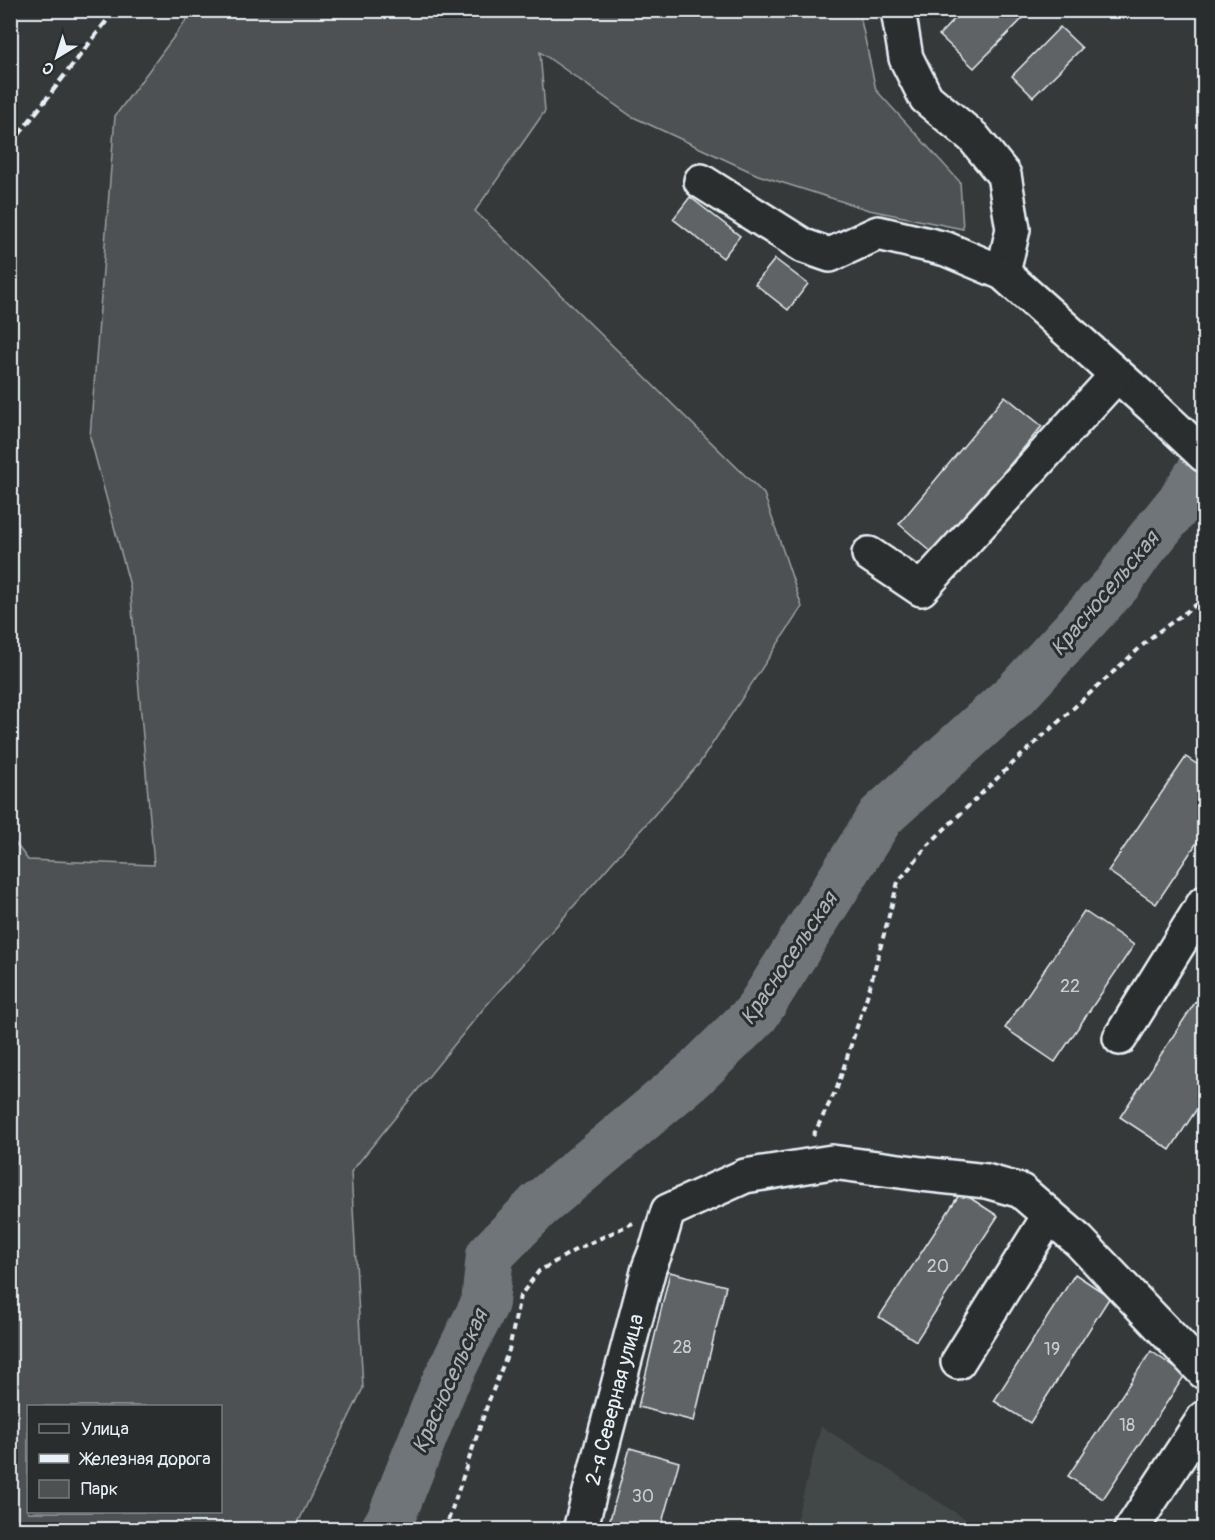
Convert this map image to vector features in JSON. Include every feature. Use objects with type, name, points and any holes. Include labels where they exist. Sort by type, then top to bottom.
[{"type":"street","points":[[902,10],[899,16],[906,58],[926,98],[973,137],[1004,175],[1013,229],[1003,273]]},
{"type":"street","points":[[701,181],[804,246],[830,255],[878,233],[946,249],[1003,273],[1204,455]]},
{"type":"street","points":[[869,554],[921,589],[1117,375]]},
{"type":"street","points":[[1120,1038],[1204,903]]},
{"type":"street","points":[[668,1211],[745,1176],[832,1162],[986,1180],[1021,1191],[1079,1241],[1204,1371]]},
{"type":"street","name":"2-я Северная улица","points":[[580,1530],[649,1268],[668,1211]]},
{"type":"street","points":[[958,1362],[1049,1216]]},
{"type":"street","points":[[1131,1530],[1204,1418]]},
{"type":"path","points":[[791,1168],[811,1140],[837,1088],[869,990],[898,882],[928,845],[1012,764],[1154,635],[1204,599]]},
{"type":"path","points":[[444,1530],[509,1350],[520,1296],[539,1271],[575,1250],[623,1227],[668,1211]]},
{"type":"shaded area","points":[[821,1426],[981,1529],[794,1529]]},
{"type":"green space","points":[[193,11],[859,11],[876,90],[960,182],[963,229],[869,210],[758,175],[631,116],[540,52],[545,111],[475,211],[764,494],[802,607],[699,764],[484,1008],[351,1172],[363,1388],[295,1529],[11,1529],[11,837],[28,860],[154,865],[130,586],[90,437],[115,116]]},
{"type":"building","points":[[963,10],[1031,10],[974,68],[939,35]]},
{"type":"building","points":[[1060,27],[1082,48],[1033,97],[1012,76]]},
{"type":"building","points":[[690,197],[740,236],[723,258],[673,219]]},
{"type":"building","points":[[775,259],[808,284],[788,310],[755,284]]},
{"type":"building","points":[[1005,396],[1042,426],[935,555],[899,524]]},
{"type":"building","points":[[1186,757],[1204,769],[1204,832],[1156,904],[1108,871]]},
{"type":"building","points":[[1084,911],[1134,945],[1055,1062],[1005,1028]]},
{"type":"building","points":[[1196,1001],[1204,1007],[1204,1098],[1170,1150],[1120,1117]]},
{"type":"building","points":[[961,1192],[998,1216],[916,1341],[879,1317]]},
{"type":"building","points":[[670,1272],[726,1286],[694,1421],[638,1407]]},
{"type":"building","points":[[1075,1274],[1110,1297],[1030,1423],[994,1401]]},
{"type":"building","points":[[1151,1351],[1185,1375],[1103,1499],[1068,1476]]},
{"type":"building","points":[[630,1448],[679,1462],[660,1530],[607,1530]]},
{"type":"waterway","name":"Красносельская","points":[[384,1530],[391,1518],[444,1385],[485,1303],[490,1255],[539,1205],[694,1075],[756,1014],[881,816],[1017,693],[1118,583],[1138,554],[1181,501],[1204,466]]},
{"type":"railway","points":[[10,146],[115,10]]}]
